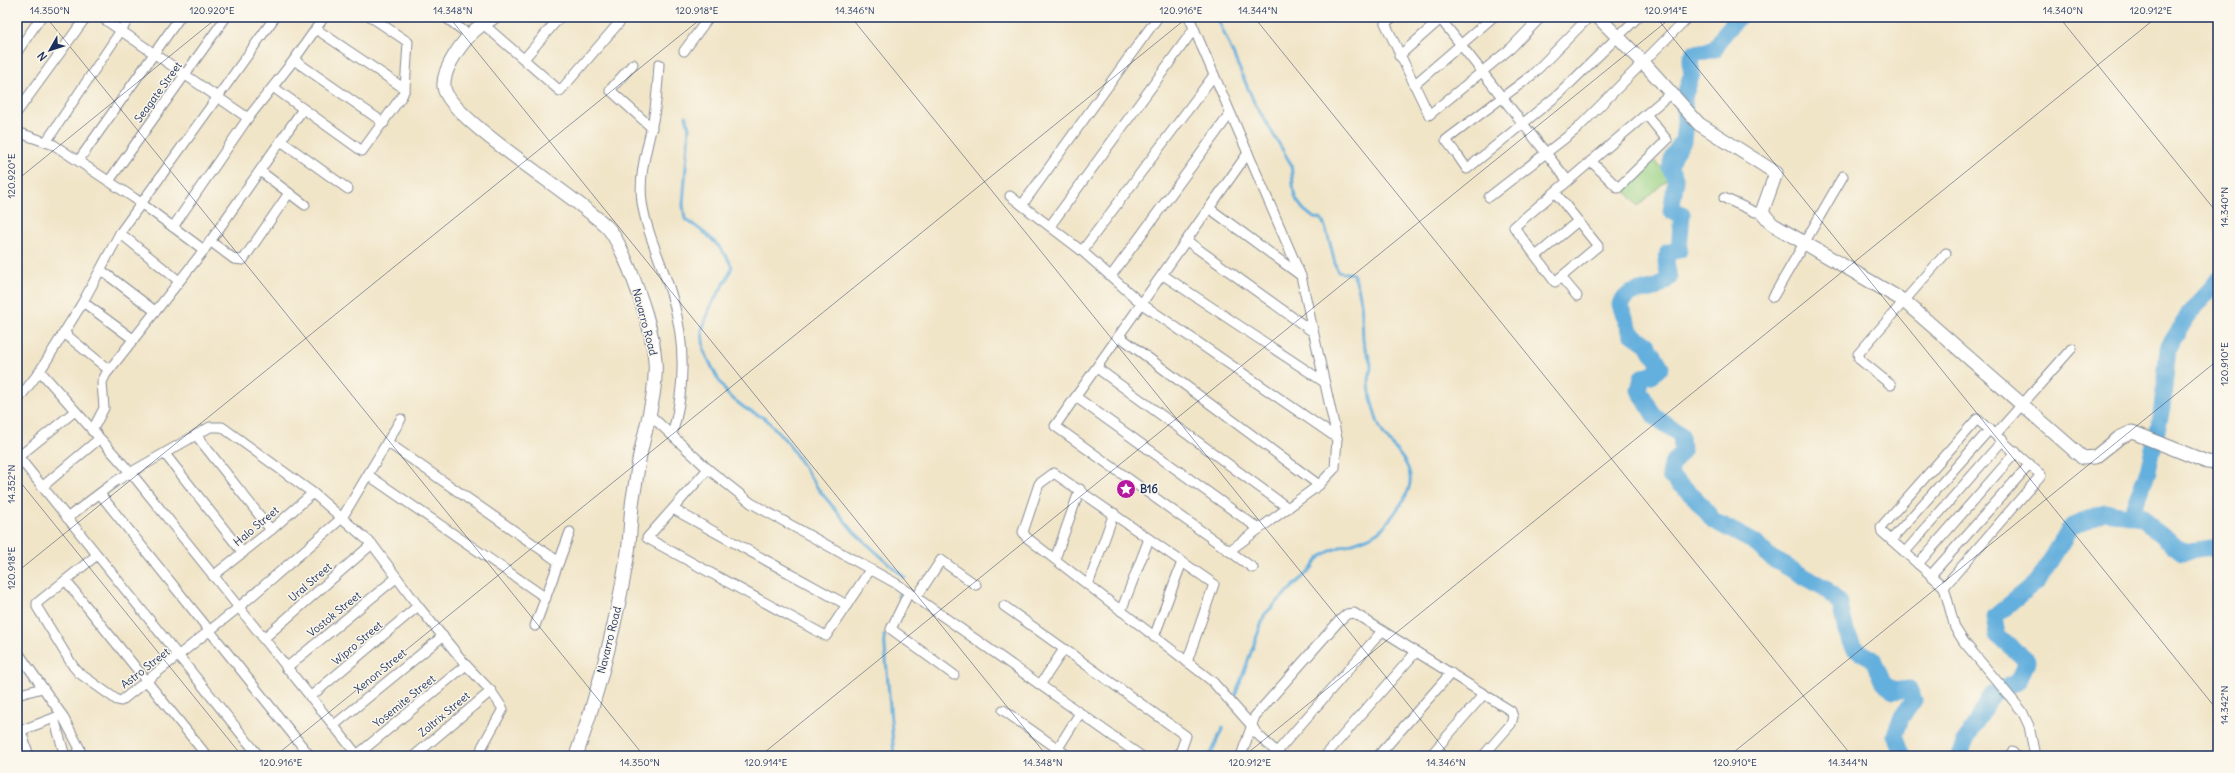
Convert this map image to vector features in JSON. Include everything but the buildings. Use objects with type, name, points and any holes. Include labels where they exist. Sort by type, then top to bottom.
[{"type":"street","points":[[18,50],[41,17]]},
{"type":"street","points":[[17,112],[86,17]]},
{"type":"street","points":[[101,17],[248,118]]},
{"type":"street","points":[[46,142],[130,17]]},
{"type":"street","points":[[79,160],[180,17]]},
{"type":"street","name":"Seagate Street","points":[[109,181],[226,17]]},
{"type":"street","points":[[17,401],[40,371],[64,333],[101,270],[120,233],[275,17]]},
{"type":"street","points":[[173,226],[248,118],[294,60],[324,17]]},
{"type":"street","points":[[273,87],[362,151],[384,123],[404,89],[408,42],[371,17]]},
{"type":"street","points":[[446,17],[469,35]]},
{"type":"street","name":"Navarro Road","points":[[494,17],[483,20],[459,48],[445,76],[444,88],[446,95],[466,119],[578,202],[609,229],[619,246],[638,292],[655,361],[649,414],[632,499],[628,551],[614,622],[590,717],[576,756]]},
{"type":"street","points":[[524,58],[560,17]]},
{"type":"street","points":[[483,20],[560,91],[624,17]]},
{"type":"street","points":[[684,51],[709,17]]},
{"type":"street","points":[[1022,205],[1158,17]]},
{"type":"street","points":[[1189,17],[1301,276],[1337,438],[1335,468],[1319,486],[1229,551]]},
{"type":"street","points":[[1393,17],[1386,23],[1399,56],[1429,115],[1510,48],[1541,17]]},
{"type":"street","points":[[1414,85],[1493,17]]},
{"type":"street","points":[[1589,17],[1532,75],[1446,140],[1467,169],[1560,94],[1638,17]]},
{"type":"street","points":[[1598,17],[1643,62],[1699,124],[1776,173],[1762,212]]},
{"type":"street","points":[[1489,197],[1577,129],[1688,17]]},
{"type":"street","points":[[1399,56],[1441,18],[1568,180]]},
{"type":"street","points":[[316,29],[404,89]]},
{"type":"street","points":[[1050,226],[1194,29]]},
{"type":"street","points":[[294,60],[384,123]]},
{"type":"street","points":[[633,64],[610,90],[652,128]]},
{"type":"street","points":[[658,64],[657,96],[641,181],[642,202],[655,248],[673,300],[682,352],[683,375],[677,418],[672,435]]},
{"type":"street","points":[[1082,251],[1214,75]]},
{"type":"street","points":[[1555,192],[1598,246],[1555,282],[1514,228],[1568,180],[1646,114],[1675,98]]},
{"type":"street","points":[[92,431],[104,408],[102,382],[109,370],[204,250],[303,109]]},
{"type":"street","points":[[1111,276],[1230,114]]},
{"type":"street","points":[[1591,161],[1618,188],[1667,140],[1646,114]]},
{"type":"street","points":[[17,132],[54,144],[141,203],[204,250]]},
{"type":"street","points":[[281,141],[348,189]]},
{"type":"street","points":[[1248,153],[1055,426],[1253,568]]},
{"type":"street","points":[[260,171],[305,204]]},
{"type":"street","points":[[1773,297],[1843,176]]},
{"type":"street","points":[[210,241],[234,259],[243,260],[289,193]]},
{"type":"street","points":[[1010,196],[1082,251],[1142,304],[1337,438]]},
{"type":"street","points":[[1724,198],[1755,212],[1762,212]]},
{"type":"street","points":[[1210,208],[1301,276]]},
{"type":"street","points":[[1762,212],[1772,224],[1904,301],[2083,458],[2095,457],[2119,438],[2132,432],[2207,462],[2218,463]]},
{"type":"street","points":[[1536,256],[1578,221]]},
{"type":"street","points":[[120,233],[179,282]]},
{"type":"street","points":[[1187,241],[1313,332]]},
{"type":"street","points":[[1891,384],[1859,359],[1858,354],[1946,253]]},
{"type":"street","points":[[101,270],[155,311]]},
{"type":"street","points":[[1163,275],[1324,382]]},
{"type":"street","points":[[1561,277],[1577,296]]},
{"type":"street","points":[[83,302],[133,339]]},
{"type":"street","points":[[64,333],[109,370]]},
{"type":"street","points":[[1119,336],[1319,486]]},
{"type":"street","points":[[1891,540],[1993,431],[2021,405],[2072,348]]},
{"type":"street","points":[[1097,368],[1288,508]]},
{"type":"street","points":[[40,371],[130,474],[357,755]]},
{"type":"street","points":[[1076,397],[1260,529]]},
{"type":"street","points":[[75,411],[18,457],[259,756]]},
{"type":"street","points":[[649,414],[731,489],[766,513],[870,570],[912,595],[1141,756]]},
{"type":"street","name":"Astro Street","points":[[97,555],[38,603],[37,607],[73,666],[79,673],[118,700],[125,698],[210,631],[342,518],[401,419]]},
{"type":"street","points":[[1944,587],[2041,477],[2040,472],[1979,419],[1974,421],[1882,525],[1881,531],[1944,587],[1955,628],[1964,642],[2010,694],[2026,719],[2036,756]]},
{"type":"street","points":[[67,518],[116,481],[165,454],[210,426],[222,427],[313,493],[372,544],[418,606],[466,665],[491,691],[502,709],[481,752],[472,756]]},
{"type":"street","points":[[196,435],[271,530]]},
{"type":"street","points":[[42,487],[99,440]]},
{"type":"street","points":[[1905,552],[2003,440]]},
{"type":"street","points":[[387,442],[559,562]]},
{"type":"street","points":[[1918,564],[2016,452]]},
{"type":"street","points":[[165,454],[243,552]]},
{"type":"street","points":[[1931,575],[2030,464]]},
{"type":"street","points":[[708,469],[647,538],[826,636],[870,570]]},
{"type":"street","points":[[1187,662],[1214,584],[1054,472],[1038,484],[1023,532],[1026,537],[1154,637],[1212,681],[1252,726],[1256,734],[1278,754],[1382,631]]},
{"type":"street","points":[[368,475],[546,598]]},
{"type":"street","points":[[1054,559],[1080,489]]},
{"type":"street","name":"Halo Street","points":[[213,576],[271,530],[313,493]]},
{"type":"street","points":[[100,494],[310,756]]},
{"type":"street","points":[[673,509],[847,605]]},
{"type":"street","points":[[1088,585],[1114,514]]},
{"type":"street","points":[[535,626],[570,532]]},
{"type":"street","points":[[1121,611],[1149,539]]},
{"type":"street","name":"Ural Street","points":[[264,639],[372,544]]},
{"type":"street","points":[[954,675],[891,629],[912,595],[941,560],[976,585]]},
{"type":"street","points":[[1154,637],[1182,562]]},
{"type":"street","name":"Vostok Street","points":[[286,668],[396,578]]},
{"type":"street","points":[[66,581],[207,756]]},
{"type":"street","name":"Wipro Street","points":[[310,697],[418,606]]},
{"type":"street","points":[[1004,606],[1186,736],[1179,756]]},
{"type":"street","points":[[1241,756],[1255,716],[1346,614],[1354,613],[1511,711],[1513,717],[1511,724],[1483,756]]},
{"type":"street","name":"Xenon Street","points":[[333,726],[443,636]]},
{"type":"street","points":[[1040,685],[1064,649]]},
{"type":"street","points":[[1325,756],[1416,652]]},
{"type":"street","points":[[19,657],[42,688],[58,717],[80,749],[75,756]]},
{"type":"street","name":"Yosemite Street","points":[[357,755],[466,665]]},
{"type":"street","points":[[1378,756],[1451,673]]},
{"type":"street","points":[[17,695],[42,688]]},
{"type":"street","name":"Zoltrix Street","points":[[414,756],[491,691]]},
{"type":"street","points":[[1430,756],[1484,694]]},
{"type":"street","points":[[1003,710],[1055,752],[1068,756]]},
{"type":"street","points":[[1055,752],[1080,713]]},
{"type":"street","points":[[29,756],[19,732],[58,717]]},
{"type":"street","points":[[58,717],[65,756]]},
{"type":"green space","points":[[1655,161],[1670,177],[1638,206],[1624,189]]},
{"type":"waterway","points":[[1217,17],[1254,102],[1291,164],[1294,193],[1297,201],[1304,210],[1314,218],[1321,219],[1324,224],[1338,272],[1353,274],[1359,290],[1363,340],[1371,363],[1369,379],[1370,396],[1380,428],[1402,458],[1410,474],[1409,488],[1401,505],[1378,532],[1326,553],[1318,559],[1312,568],[1265,614],[1234,699]]},
{"type":"waterway","points":[[1739,17],[1724,34],[1715,49],[1693,54],[1690,62],[1692,74],[1684,97],[1685,123],[1683,141],[1673,155],[1670,168],[1676,180],[1671,211],[1682,214],[1679,250],[1668,252],[1666,262],[1669,278],[1655,288],[1631,293],[1620,305],[1631,333],[1648,345],[1661,367],[1652,375],[1642,377],[1639,390],[1655,417],[1681,435],[1682,452],[1672,464],[1670,476],[1696,499],[1714,521],[1754,542],[1771,558],[1825,588],[1840,604],[1846,631],[1854,648],[1873,659],[1883,683],[1894,691],[1909,689],[1914,700],[1901,718],[1895,735],[1903,756]]},
{"type":"waterway","points":[[686,116],[689,128],[683,205],[685,219],[718,246],[732,267],[727,279],[710,307],[702,330],[704,351],[728,395],[746,409],[766,419],[788,443],[819,490],[855,533],[905,578]]},
{"type":"waterway","points":[[2130,516],[2148,471],[2162,408],[2168,348],[2187,317],[2218,280]]},
{"type":"waterway","points":[[1959,756],[1966,739],[1992,695],[2019,681],[2027,661],[1997,635],[1994,617],[2038,581],[2071,527],[2105,512],[2143,517],[2156,531],[2183,552],[2218,547]]},
{"type":"waterway","points":[[898,597],[901,590]]},
{"type":"waterway","points":[[884,635],[894,756]]},
{"type":"waterway","points":[[1210,756],[1223,727]]},
{"type":"place","name":"B16","points":[[1126,489]]}]
